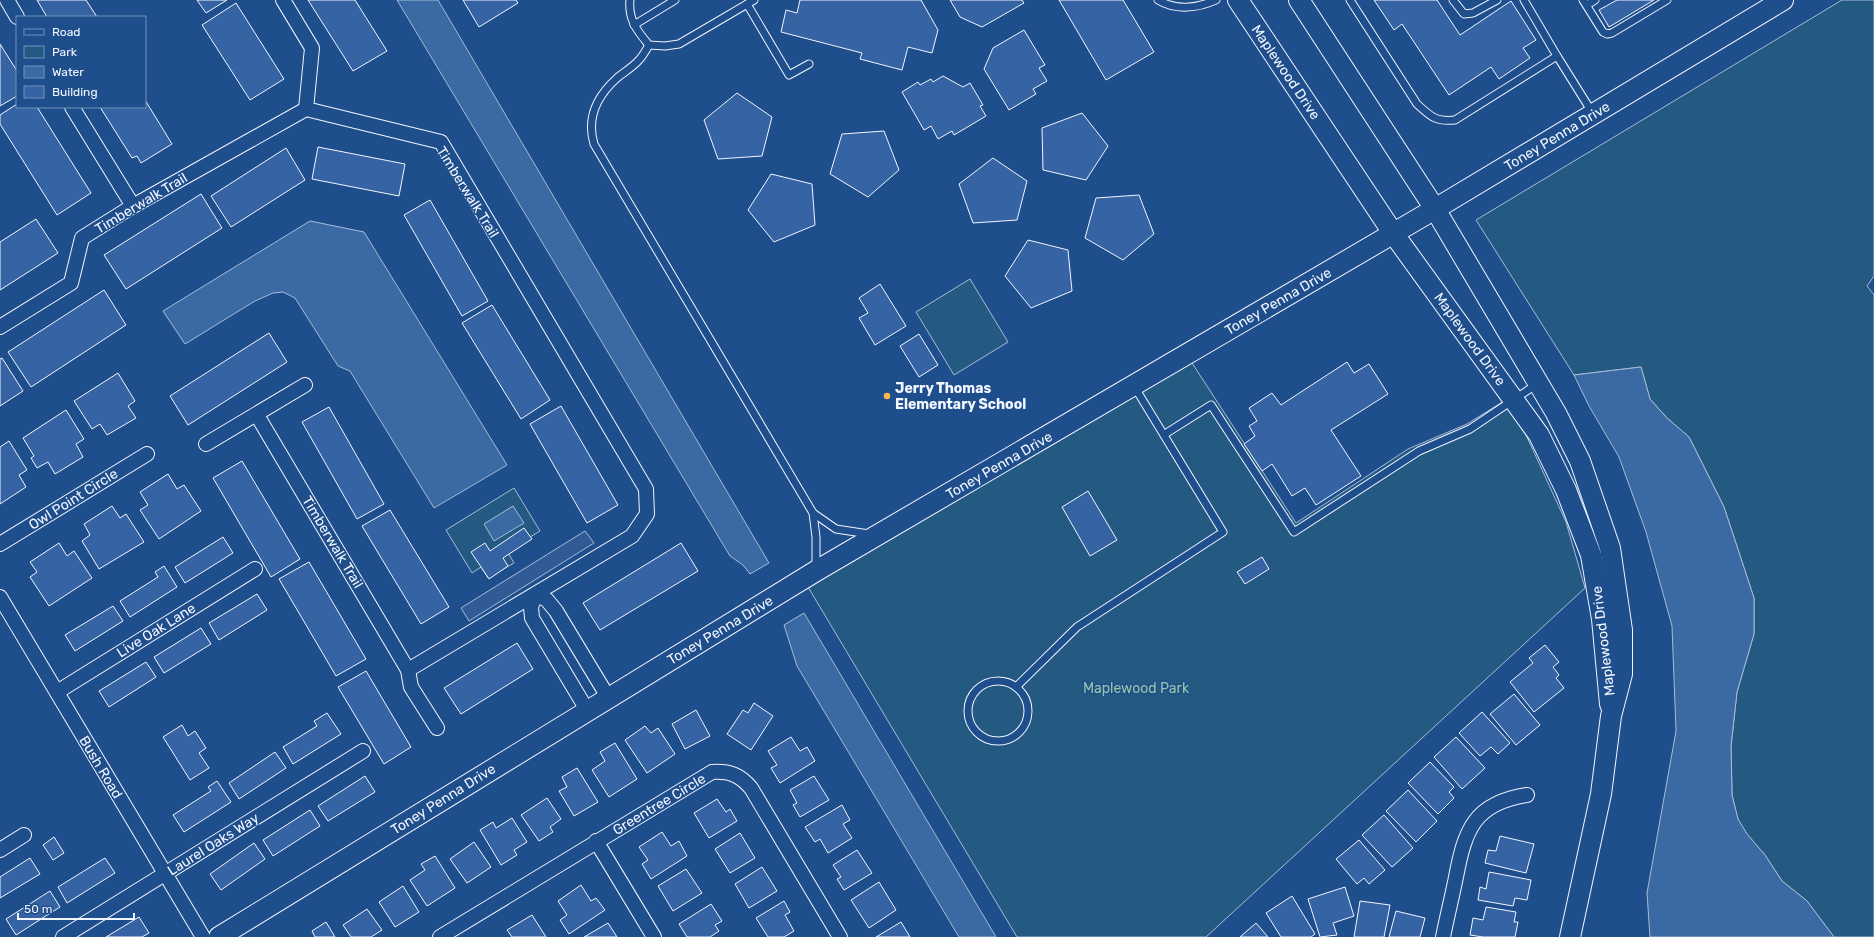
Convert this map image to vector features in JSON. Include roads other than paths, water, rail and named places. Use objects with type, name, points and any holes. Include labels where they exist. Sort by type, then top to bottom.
[{"type":"street","points":[[7,0],[16,16]]},
{"type":"street","points":[[283,0],[312,48],[306,109]]},
{"type":"street","name":"Maplewood Drive","points":[[1238,0],[1393,233],[1539,435],[1566,490],[1591,555],[1602,619],[1611,716]]},
{"type":"street","name":"Maplewood Drive","points":[[1299,0],[1435,209],[1556,414],[1580,461],[1610,548],[1622,630],[1622,674],[1611,716],[1601,794],[1570,937]]},
{"type":"street","name":"Toney Penna Drive","points":[[219,937],[608,697],[816,571],[1435,209],[1783,0]]},
{"type":"street","points":[[73,108],[132,206]]},
{"type":"street","name":"Timberwalk Trail","points":[[0,327],[71,283],[82,238],[132,206],[306,109],[441,142],[646,489],[647,514],[632,536],[408,670]]},
{"type":"street","points":[[206,444],[305,385]]},
{"type":"street","name":"Timberwalk Trail","points":[[257,414],[408,670],[411,687],[437,728]]},
{"type":"street","name":"Owl Point Circle","points":[[0,544],[147,454]]},
{"type":"street","name":"Live Oak Lane","points":[[56,692],[255,569]]},
{"type":"street","points":[[587,710],[532,618],[531,607],[536,594],[547,600],[556,612],[608,697]]},
{"type":"street","name":"Bush Road","points":[[0,598],[203,937]]},
{"type":"street","name":"Laurel Oaks Way","points":[[63,937],[363,751]]},
{"type":"street","name":"Greentree Circle","points":[[440,937],[712,772],[723,771],[734,774],[744,780],[751,788],[840,937]]},
{"type":"street","points":[[1443,937],[1461,851],[1469,829],[1476,819],[1494,804],[1510,798],[1527,796]]},
{"type":"street","points":[[0,850],[24,836]]},
{"type":"street","points":[[596,841],[654,937]]},
{"type":"lane","points":[[630,0],[632,21],[649,45],[665,46],[679,44],[750,2],[789,75],[809,64]]},
{"type":"lane","points":[[634,25],[676,0]]},
{"type":"lane","points":[[1158,0],[1177,7],[1195,7],[1216,0]]},
{"type":"lane","points":[[1350,0],[1417,104],[1427,113],[1441,121],[1455,120],[1557,56]]},
{"type":"lane","points":[[1453,0],[1464,14],[1473,14],[1497,0]]},
{"type":"lane","points":[[1524,0],[1593,114]]},
{"type":"lane","points":[[1595,0],[1585,3],[1603,32],[1607,34],[1612,33],[1667,0]]},
{"type":"lane","points":[[649,45],[639,60],[602,93],[592,113],[590,124],[594,144],[813,513],[836,529],[878,535]]},
{"type":"lane","points":[[1165,434],[1211,405],[1294,532],[1419,451],[1470,429],[1538,383]]},
{"type":"lane","points":[[1016,688],[1077,627],[1223,532],[1134,385]]},
{"type":"lane","points":[[813,513],[817,554],[816,571]]},
{"type":"lane","points":[[996,681],[1012,684],[1016,688],[1021,692],[1028,707],[1027,717],[1023,727],[1013,736],[1004,740],[994,740],[984,737],[974,729],[969,720],[968,712],[972,696],[986,684],[996,681]]},
{"type":"water","points":[[397,0],[438,0],[769,563],[750,574],[743,565],[730,556]]},
{"type":"water","points":[[310,221],[364,232],[507,465],[434,508],[350,371],[338,366],[295,298],[283,292],[273,293],[255,301],[185,344],[163,311]]},
{"type":"water","points":[[1641,367],[1650,399],[1667,418],[1689,437],[1724,507],[1754,598],[1754,634],[1737,692],[1731,746],[1732,795],[1738,819],[1747,834],[1765,855],[1782,881],[1807,901],[1834,937],[1650,937],[1647,893],[1676,731],[1672,626],[1646,532],[1619,457],[1589,406],[1574,375]]},
{"type":"water","points":[[513,506],[524,523],[494,541],[484,524]]},
{"type":"water","points":[[804,613],[996,937],[959,937],[797,666],[784,625]]},
{"type":"place","name":"Jerry Thomas Elementary School","points":[[887,396]]},
{"type":"park label","name":"Maplewood Park","points":[[1136,688]]}]
